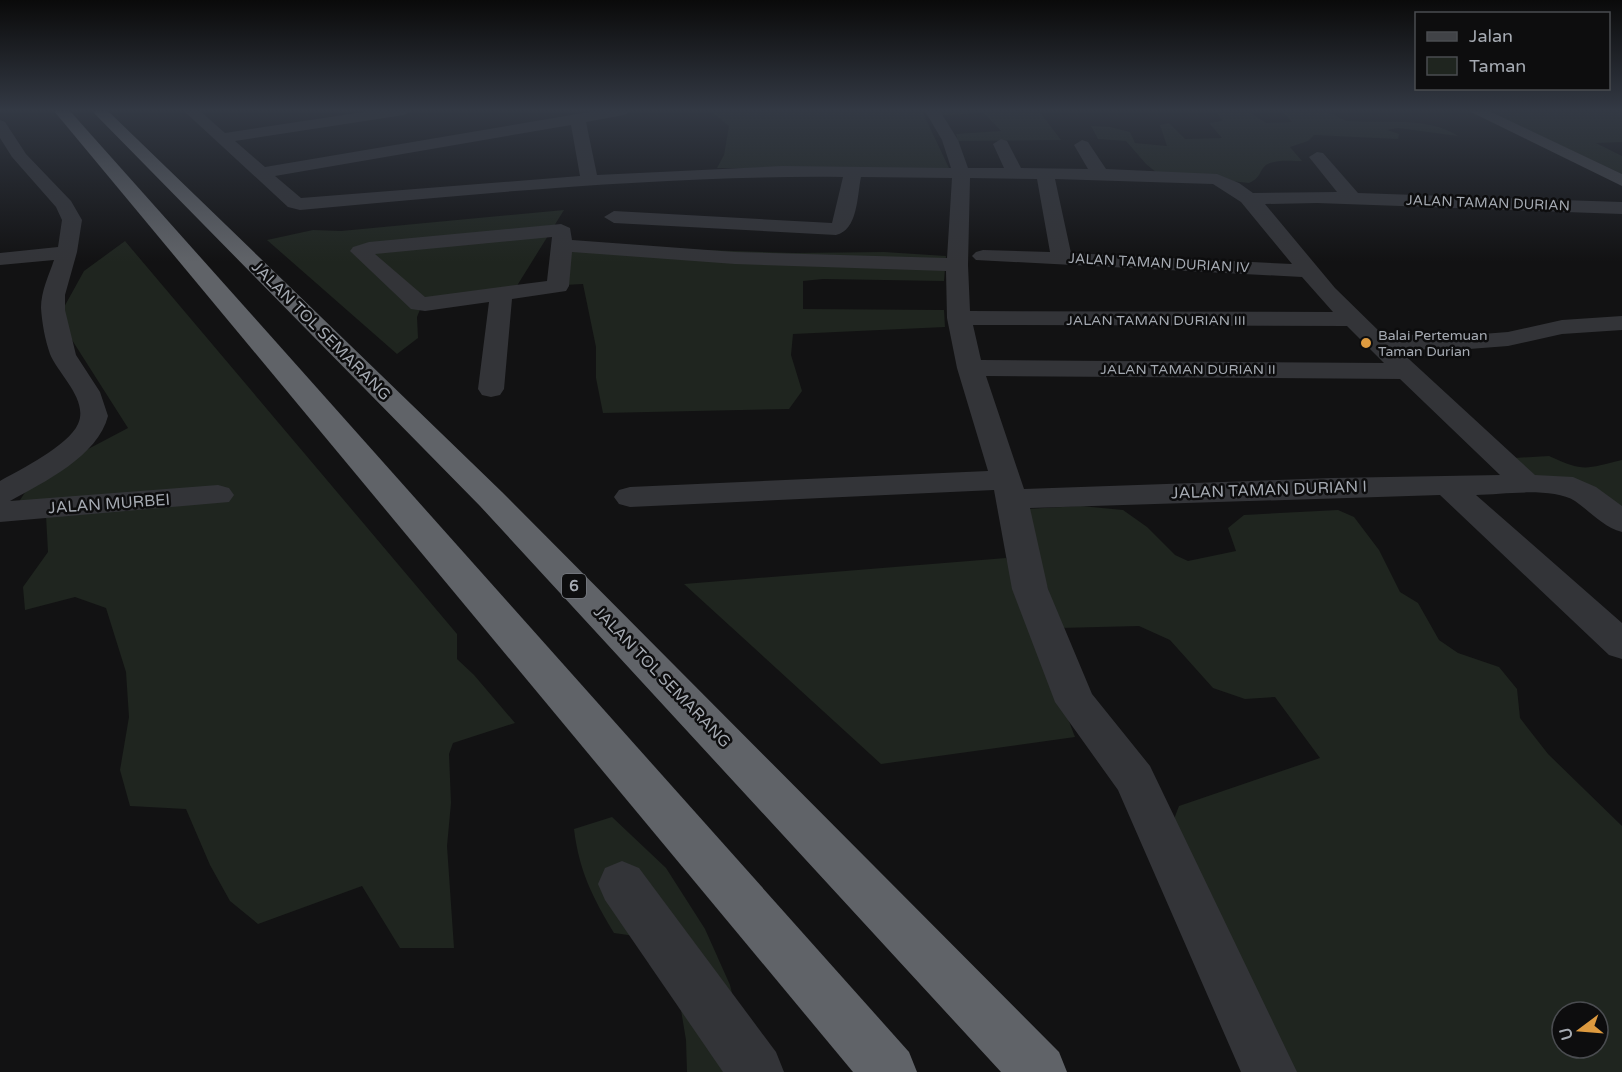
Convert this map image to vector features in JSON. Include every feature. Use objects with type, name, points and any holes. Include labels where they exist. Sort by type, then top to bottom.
[{"type":"highway","points":[[104,161],[890,1072]]},
{"type":"highway","name":"JALAN TOL SEMARANG","points":[[150,161],[491,499],[1039,1072]]},
{"type":"main road","points":[[1580,161],[1622,181]]},
{"type":"street","points":[[0,494],[59,458],[91,427],[94,417],[88,398],[63,353],[53,309],[54,294],[67,252],[72,220],[63,206],[11,161]]},
{"type":"street","points":[[249,161],[295,203],[307,204],[442,190],[753,172],[1100,174],[1217,179],[1251,199],[1306,271],[1406,371],[1526,483]]},
{"type":"street","points":[[261,172],[330,161]]},
{"type":"street","points":[[586,161],[589,180]]},
{"type":"street","points":[[957,161],[961,172],[957,265],[958,318],[970,368],[1009,489],[1030,589],[1076,702],[1135,779],[1269,1072]]},
{"type":"street","points":[[1009,161],[1015,173]]},
{"type":"street","points":[[1092,161],[1100,174]]},
{"type":"street","points":[[1320,161],[1353,199]]},
{"type":"street","points":[[614,217],[840,228],[852,171]]},
{"type":"street","points":[[732,224],[753,172]]},
{"type":"street","name":"JALAN TAMAN DURIAN IV","points":[[1045,174],[1062,259],[1306,271]]},
{"type":"street","name":"JALAN TAMAN DURIAN","points":[[1251,199],[1287,197],[1622,208]]},
{"type":"street","points":[[561,230],[563,232],[558,286],[501,294],[421,304],[382,273],[360,251],[369,248],[561,230]]},
{"type":"street","points":[[562,245],[773,260],[899,261],[957,265]]},
{"type":"street","points":[[0,259],[67,252]]},
{"type":"street","points":[[983,256],[1062,259]]},
{"type":"street","points":[[491,389],[501,294]]},
{"type":"street","name":"JALAN TAMAN DURIAN III","points":[[958,318],[1257,321],[1353,318]]},
{"type":"street","points":[[1378,341],[1456,343],[1508,339],[1573,326],[1622,323]]},
{"type":"street","name":"JALAN TAMAN DURIAN II","points":[[970,368],[1406,371]]},
{"type":"street","name":"JALAN TAMAN DURIAN I","points":[[630,496],[1526,483],[1569,486],[1622,522]]},
{"type":"street","points":[[1447,485],[1622,645]]},
{"type":"street","name":"JALAN MURBEI","points":[[0,512],[218,495]]},
{"type":"street","points":[[621,884],[756,1072]]},
{"type":"green space","points":[[721,161],[946,161],[949,168],[717,168]]},
{"type":"green space","points":[[1143,161],[1284,161],[1266,165],[1256,179],[1249,183],[1157,173]]},
{"type":"green space","points":[[1594,161],[1622,161],[1622,174]]},
{"type":"green space","points":[[564,210],[515,289],[423,302],[417,317],[418,338],[397,354],[267,240],[313,230],[341,231]]},
{"type":"green space","points":[[125,241],[457,634],[457,659],[474,675],[515,723],[453,743],[449,754],[451,803],[447,846],[454,948],[400,948],[362,886],[258,924],[230,901],[210,865],[186,809],[130,806],[120,770],[129,717],[126,672],[106,608],[75,597],[25,610],[23,587],[48,552],[46,515],[11,514],[35,477],[128,428],[58,318],[84,271]]},
{"type":"green space","points":[[567,247],[794,253],[884,252],[946,256],[944,281],[823,279],[803,281],[803,309],[944,310],[945,327],[793,334],[791,355],[802,391],[789,409],[603,413],[596,378],[596,347],[583,284],[564,285]]},
{"type":"green space","points":[[1549,456],[1578,467],[1622,460],[1622,517],[1524,477],[1514,458]]},
{"type":"green space","points":[[1081,506],[1123,510],[1147,527],[1175,555],[1188,561],[1236,551],[1228,528],[1244,515],[1338,510],[1354,517],[1379,550],[1400,592],[1418,603],[1439,640],[1458,653],[1499,667],[1517,689],[1520,718],[1548,754],[1622,826],[1622,1072],[1279,1072],[1171,827],[1179,806],[1320,758],[1275,697],[1245,699],[1213,688],[1170,640],[1139,626],[1059,628],[1025,509]]},
{"type":"green space","points":[[1006,558],[1075,737],[881,764],[684,584]]},
{"type":"green space","points":[[612,817],[666,868],[705,929],[730,985],[747,1053],[757,1072],[687,1072],[686,1040],[672,956],[649,938],[614,933],[593,896],[579,858],[574,829]]},
{"type":"place","name":"Balai Pertemuan Taman Durian","points":[[1366,343]]}]
